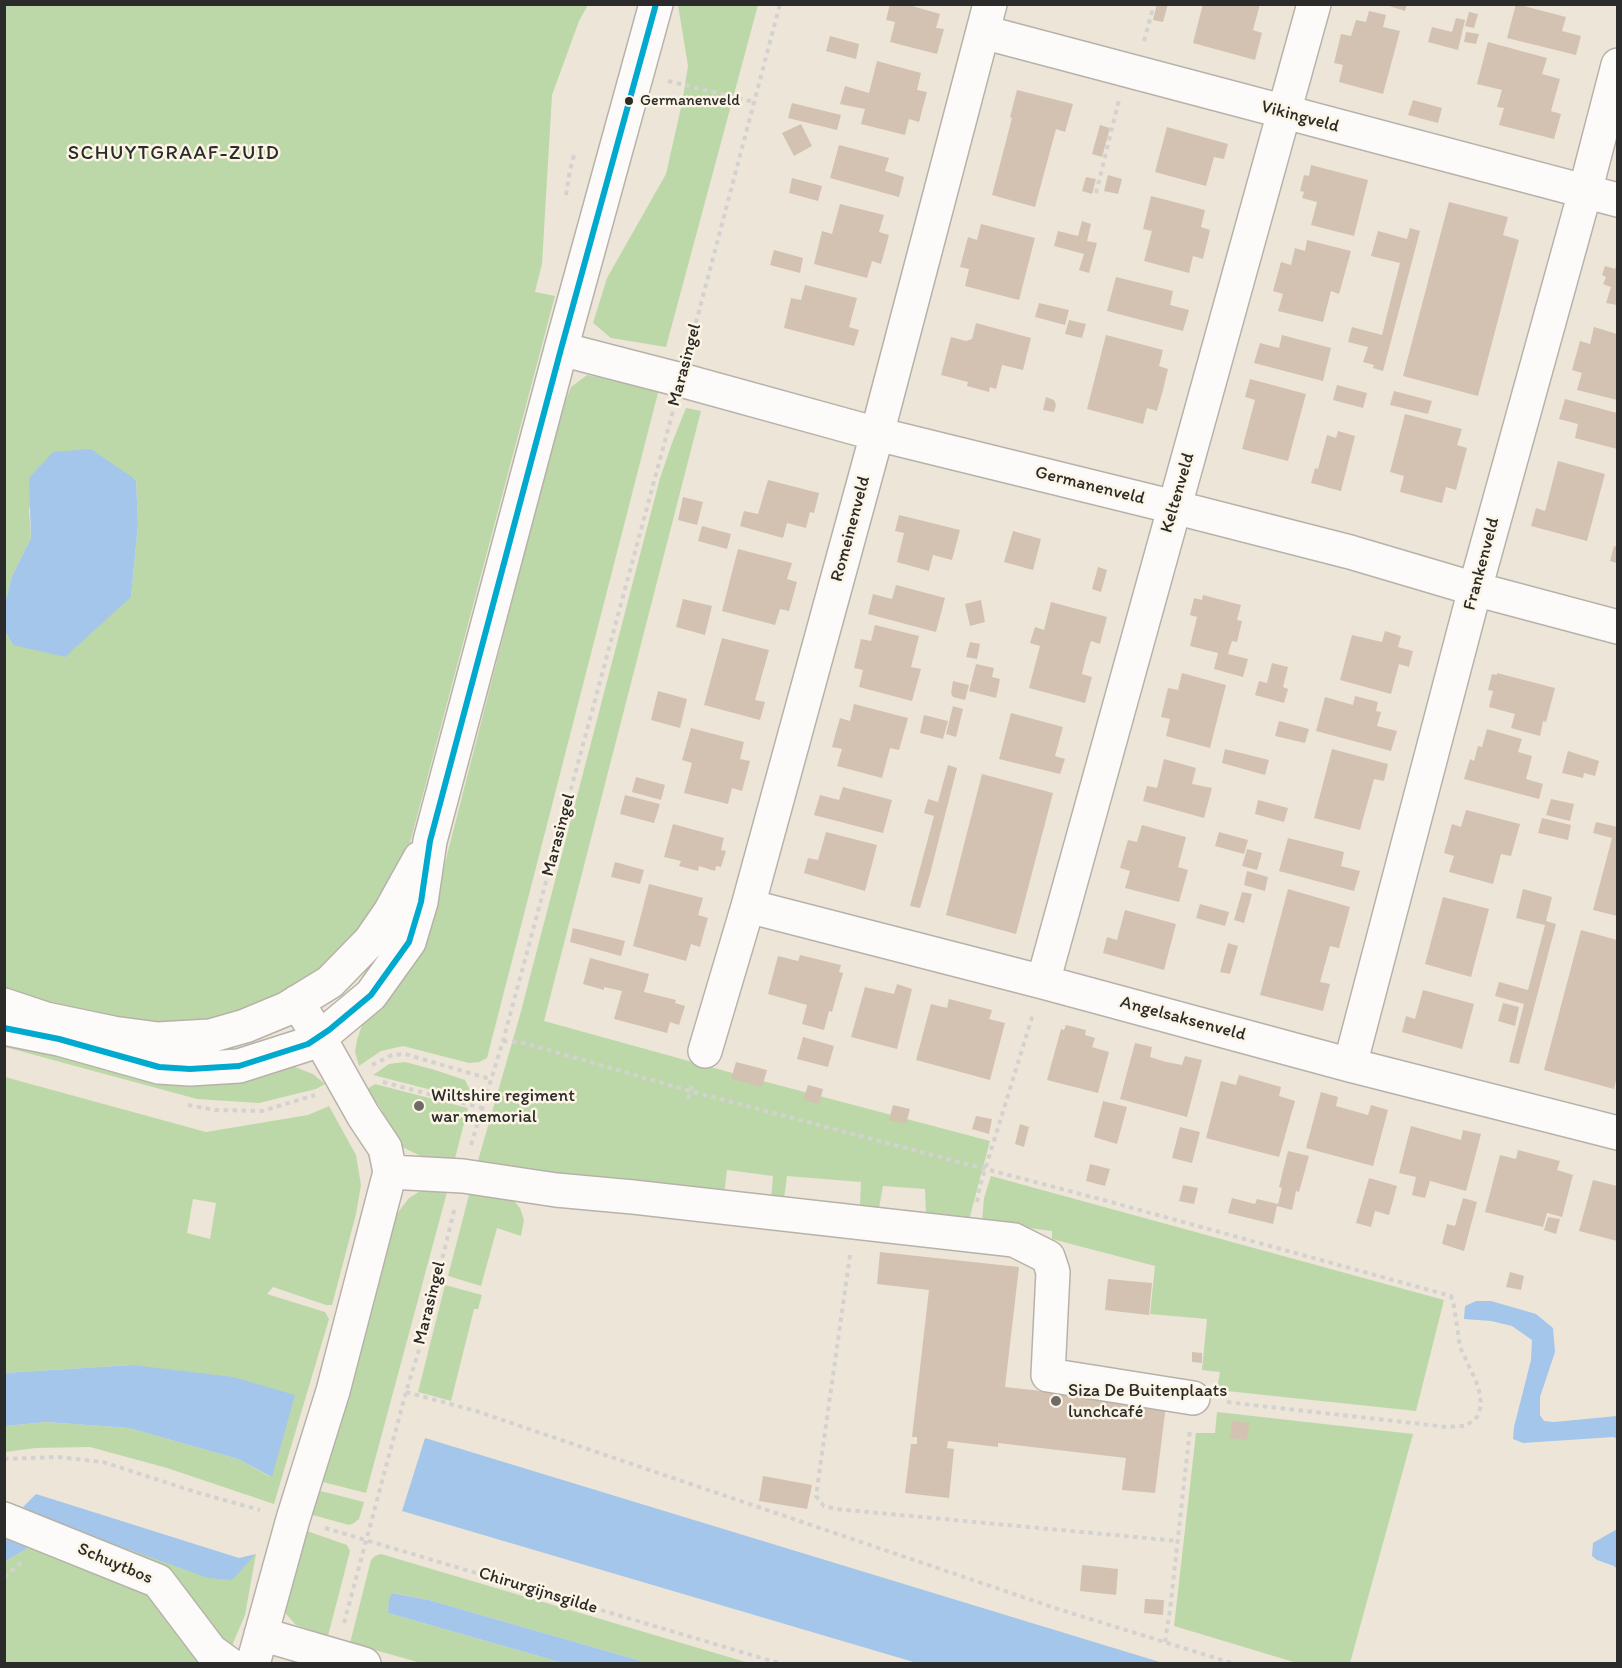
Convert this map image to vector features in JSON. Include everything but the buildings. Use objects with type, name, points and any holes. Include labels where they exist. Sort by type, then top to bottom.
[{"type":"street","points":[[4,1028],[59,1039],[159,1066],[190,1069],[238,1066],[308,1044],[319,1037],[372,995],[409,942],[421,902],[430,841],[656,4]]},
{"type":"street","name":"Keltenveld","points":[[1043,982],[1314,4]]},
{"type":"street","name":"Vikingveld","points":[[987,18],[1127,71],[1617,200]]},
{"type":"street","name":"Romeinenveld","points":[[705,1051],[748,906],[877,434],[987,18]]},
{"type":"street","name":"Frankenveld","points":[[1350,1065],[1475,589],[1585,192],[1617,65]]},
{"type":"street","name":"Germanenveld","points":[[561,349],[877,434],[1350,552],[1475,589],[1617,627]]},
{"type":"street","points":[[4,1005],[113,1034],[158,1039],[210,1036],[245,1026],[286,1009],[330,982],[370,941],[430,841]]},
{"type":"street","name":"Angelsaksenveld","points":[[748,906],[1617,1133]]},
{"type":"street","points":[[297,1002],[385,1148],[390,1172],[333,1391],[293,1519],[257,1649],[350,1659]]},
{"type":"street","points":[[390,1172],[462,1176],[556,1190],[1014,1240],[1048,1257],[1053,1272],[1048,1375],[1193,1398]]},
{"type":"street","name":"Schuytbos","points":[[4,1519],[158,1581],[211,1651],[229,1664]]},
{"type":"path","name":"Marasingel","points":[[350,1659],[366,1540],[422,1340],[462,1176],[503,1041],[780,4]]},
{"type":"path","points":[[1096,193],[1127,71]]},
{"type":"path","points":[[665,80],[754,102]]},
{"type":"path","points":[[974,1236],[977,1202],[1043,982]]},
{"type":"path","points":[[503,1041],[524,1043],[690,1091],[1451,1296],[1460,1347],[1480,1394],[1481,1406],[1477,1417],[1466,1426],[1447,1427],[1193,1398],[1165,1642]]},
{"type":"path","points":[[377,1080],[482,1108]]},
{"type":"path","points":[[855,1223],[816,1496],[824,1506],[1178,1542]]},
{"type":"path","points":[[406,1392],[476,1411],[1055,1608],[1236,1664]]},
{"type":"path","name":"Chirurgijnsgilde","points":[[4,1459],[57,1456],[102,1462],[199,1493],[366,1540],[782,1664]]},
{"type":"green space","points":[[4,5],[588,5],[579,21],[552,95],[542,264],[535,292],[555,296],[410,843],[368,924],[328,970],[242,1015],[173,1025],[102,1023],[5,993],[5,631],[13,645],[131,597],[138,524],[136,479],[29,509],[31,538],[12,576],[5,603]]},
{"type":"green space","points":[[678,5],[758,5],[666,347],[611,338],[593,323],[607,278],[666,174],[688,66]]},
{"type":"green space","points":[[587,375],[659,389],[487,1058],[469,1063],[403,1046],[381,1051],[359,1066],[355,1052],[363,1022],[428,929],[560,415],[571,387]]},
{"type":"green space","points":[[686,408],[701,411],[544,1021],[990,1141],[969,1220],[926,1216],[925,1189],[883,1186],[879,1208],[860,1206],[861,1182],[787,1176],[784,1199],[771,1199],[773,1176],[727,1170],[724,1195],[477,1164],[520,1015],[660,478]]},
{"type":"green space","points":[[4,1035],[272,1068],[295,1067],[313,1074],[325,1084],[316,1089],[259,1103],[197,1099],[5,1047]]},
{"type":"green space","points":[[405,1062],[465,1080],[471,1092],[471,1100],[373,1075],[389,1064]]},
{"type":"green space","points":[[5,1077],[206,1132],[308,1115],[329,1106],[356,1155],[361,1185],[356,1214],[332,1305],[273,1287],[267,1294],[325,1312],[329,1319],[274,1504],[167,1468],[90,1447],[36,1448],[5,1452],[5,1426],[46,1422],[129,1428],[238,1459],[271,1477],[132,1365],[5,1373]],"holes":[[[193,1199],[216,1203],[210,1239],[187,1233]]]},
{"type":"green space","points":[[375,1084],[468,1108],[454,1162],[427,1159],[402,1147],[367,1089]]},
{"type":"green space","points":[[991,1176],[1444,1300],[1416,1411],[1217,1390],[1220,1372],[1202,1370],[1207,1319],[1150,1314],[1155,1266],[1052,1239],[1052,1231],[982,1222],[984,1198]]},
{"type":"green space","points":[[427,1187],[447,1190],[446,1196],[366,1493],[319,1481],[392,1225],[409,1198]]},
{"type":"green space","points":[[470,1191],[496,1193],[515,1202],[524,1220],[521,1236],[497,1228],[481,1286],[448,1276]]},
{"type":"green space","points":[[445,1285],[482,1295],[478,1309],[474,1309],[451,1401],[418,1392]]},
{"type":"green space","points":[[1217,1412],[1413,1434],[1350,1663],[1297,1663],[1174,1626],[1196,1433],[1215,1433]]},
{"type":"green space","points":[[317,1490],[364,1502],[359,1519],[349,1525],[309,1514]]},
{"type":"green space","points":[[60,1527],[232,1579],[256,1554],[245,1615],[228,1655],[228,1663],[5,1664],[5,1561],[25,1550],[38,1532]]},
{"type":"green space","points":[[304,1530],[347,1545],[350,1551],[328,1636],[296,1625],[286,1614],[284,1598]]},
{"type":"green space","points":[[381,1554],[749,1663],[648,1663],[429,1600],[393,1593],[388,1613],[563,1663],[421,1663],[350,1643],[371,1560]]},
{"type":"water","points":[[91,449],[136,480],[138,524],[131,597],[65,657],[13,645],[5,631],[5,603],[12,576],[31,538],[29,478],[53,452]]},
{"type":"water","points":[[1476,1301],[1491,1301],[1536,1314],[1553,1328],[1555,1352],[1540,1397],[1540,1415],[1544,1421],[1617,1416],[1617,1439],[1614,1437],[1523,1443],[1513,1439],[1531,1360],[1532,1340],[1512,1326],[1491,1321],[1464,1319],[1465,1306]]},
{"type":"water","points":[[132,1365],[233,1377],[295,1395],[272,1477],[238,1459],[129,1428],[46,1422],[5,1426],[5,1373]]},
{"type":"water","points":[[425,1438],[1163,1663],[917,1663],[402,1511]]},
{"type":"water","points":[[36,1494],[239,1558],[256,1554],[232,1580],[208,1578],[60,1527],[23,1507]]},
{"type":"water","points":[[1617,1529],[1617,1569],[1592,1556],[1593,1543]]},
{"type":"water","points":[[5,1536],[30,1544],[25,1550],[5,1561]]},
{"type":"water","points":[[392,1593],[429,1600],[648,1663],[563,1663],[388,1613]]},
{"type":"transit line","points":[[4,1028],[59,1039],[159,1067],[190,1069],[239,1066],[308,1044],[329,1030],[371,995],[409,942],[421,902],[430,841],[656,4]]},
{"type":"place","name":"Germanenveld","points":[[629,101]]},
{"type":"place","name":"Wiltshire regiment war memorial","points":[[419,1106]]},
{"type":"place","name":"Siza De Buitenplaats lunchcafé","points":[[1056,1401]]},
{"type":"district","name":"SCHUYTGRAAF-ZUID","points":[[174,154]]}]
